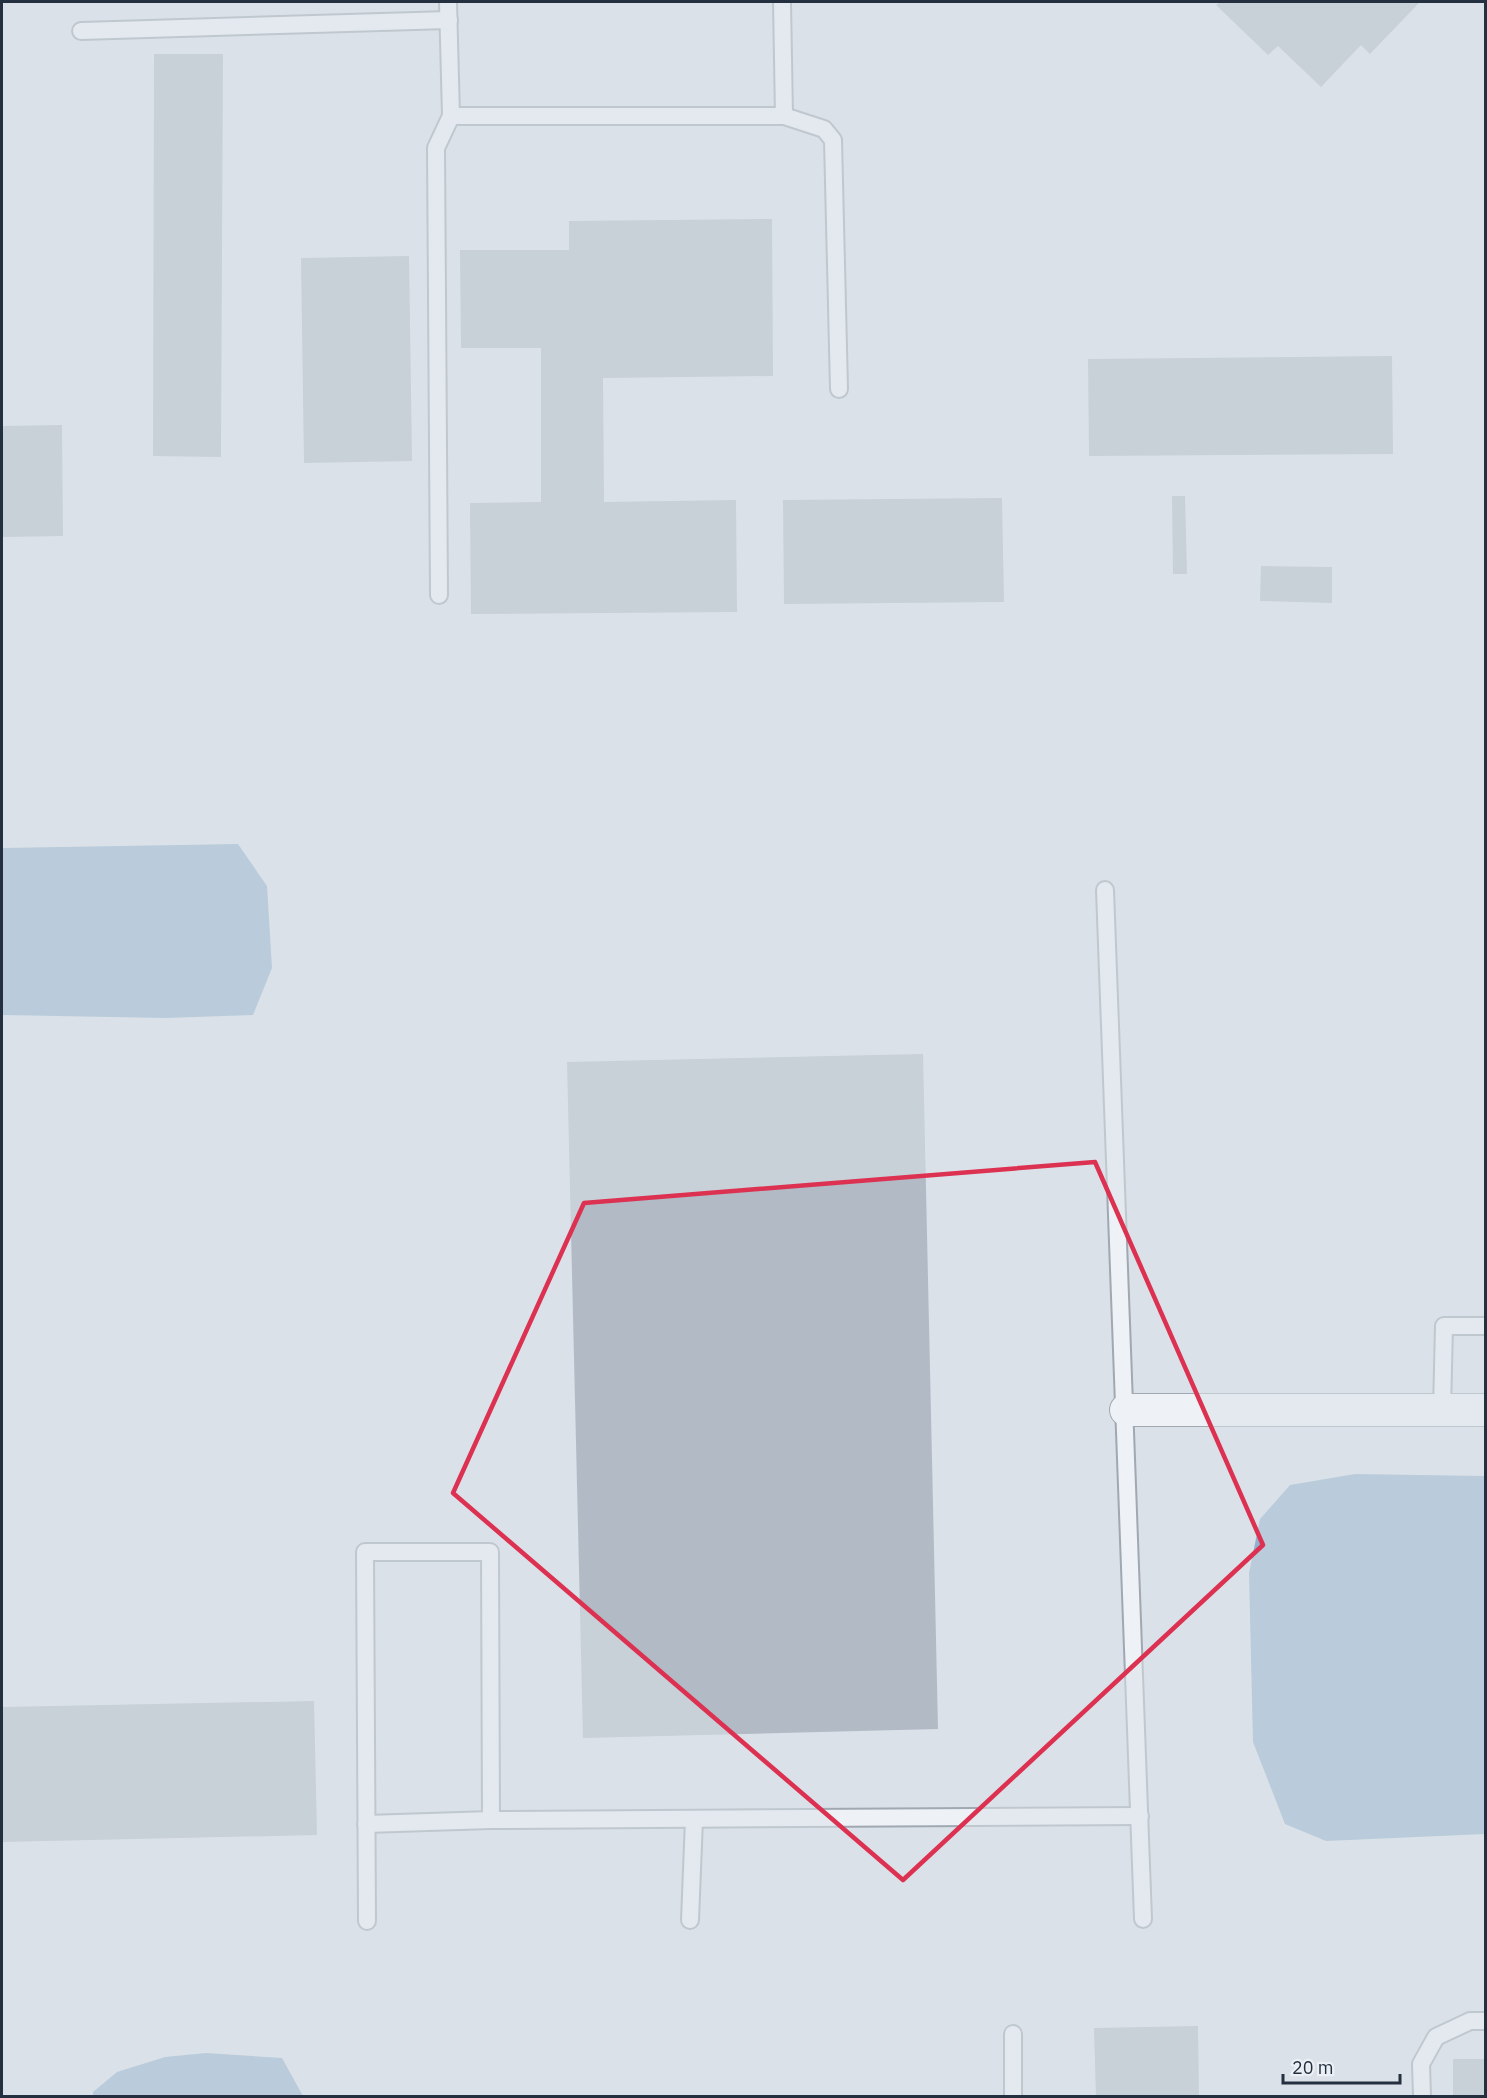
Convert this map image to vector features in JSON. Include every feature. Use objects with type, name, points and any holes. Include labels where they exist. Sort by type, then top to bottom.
[{"type":"street","points":[[1126,1410],[1485,1410]]},
{"type":"lane","points":[[439,595],[436,148],[451,116],[448,2]]},
{"type":"lane","points":[[782,2],[784,116]]},
{"type":"lane","points":[[81,32],[448,20]]},
{"type":"lane","points":[[451,116],[784,116],[824,129],[833,140],[839,389]]},
{"type":"lane","points":[[1105,890],[1143,1919]]},
{"type":"lane","points":[[1442,1410],[1444,1326],[1485,1326]]},
{"type":"lane","points":[[367,1921],[364,1552],[490,1552],[491,1820]]},
{"type":"lane","points":[[366,1824],[491,1820],[1140,1816]]},
{"type":"lane","points":[[690,1920],[694,1819]]},
{"type":"lane","points":[[1422,2097],[1421,2064],[1436,2037],[1470,2021],[1485,2021]]},
{"type":"lane","points":[[1013,2034],[1013,2097]]},
{"type":"highlighted area","points":[[1095,1162],[1263,1545],[903,1880],[453,1493],[584,1203]]},
{"type":"water","points":[[238,844],[267,886],[272,968],[253,1015],[166,1018],[2,1015],[2,848]]},
{"type":"water","points":[[1355,1474],[1485,1476],[1485,1834],[1326,1841],[1285,1824],[1253,1742],[1249,1573],[1260,1519],[1290,1485]]},
{"type":"water","points":[[206,2053],[282,2058],[303,2096],[93,2096],[93,2092],[117,2072],[165,2057]]},
{"type":"building","points":[[1220,2],[1420,2],[1370,54],[1361,45],[1321,87],[1278,46],[1268,55],[1216,5]]},
{"type":"building","points":[[154,54],[223,54],[221,457],[153,456]]},
{"type":"building","points":[[772,219],[773,376],[603,378],[604,502],[736,500],[737,612],[471,614],[470,503],[541,502],[541,348],[461,348],[460,250],[569,250],[569,221]]},
{"type":"building","points":[[409,256],[412,461],[304,463],[301,258]]},
{"type":"building","points":[[1392,356],[1393,454],[1089,456],[1088,359]]},
{"type":"building","points":[[62,425],[63,536],[2,537],[2,426]]},
{"type":"building","points":[[1172,496],[1185,496],[1187,574],[1173,574]]},
{"type":"building","points":[[1002,498],[1004,602],[784,604],[783,500]]},
{"type":"building","points":[[1261,566],[1332,567],[1332,603],[1260,601]]},
{"type":"building","points":[[923,1054],[938,1729],[583,1738],[567,1062]]},
{"type":"building","points":[[314,1701],[317,1835],[2,1842],[2,1707]]},
{"type":"building","points":[[1198,2026],[1199,2096],[1096,2096],[1094,2028]]},
{"type":"building","points":[[1453,2059],[1486,2059],[1486,2096],[1453,2096]]}]
